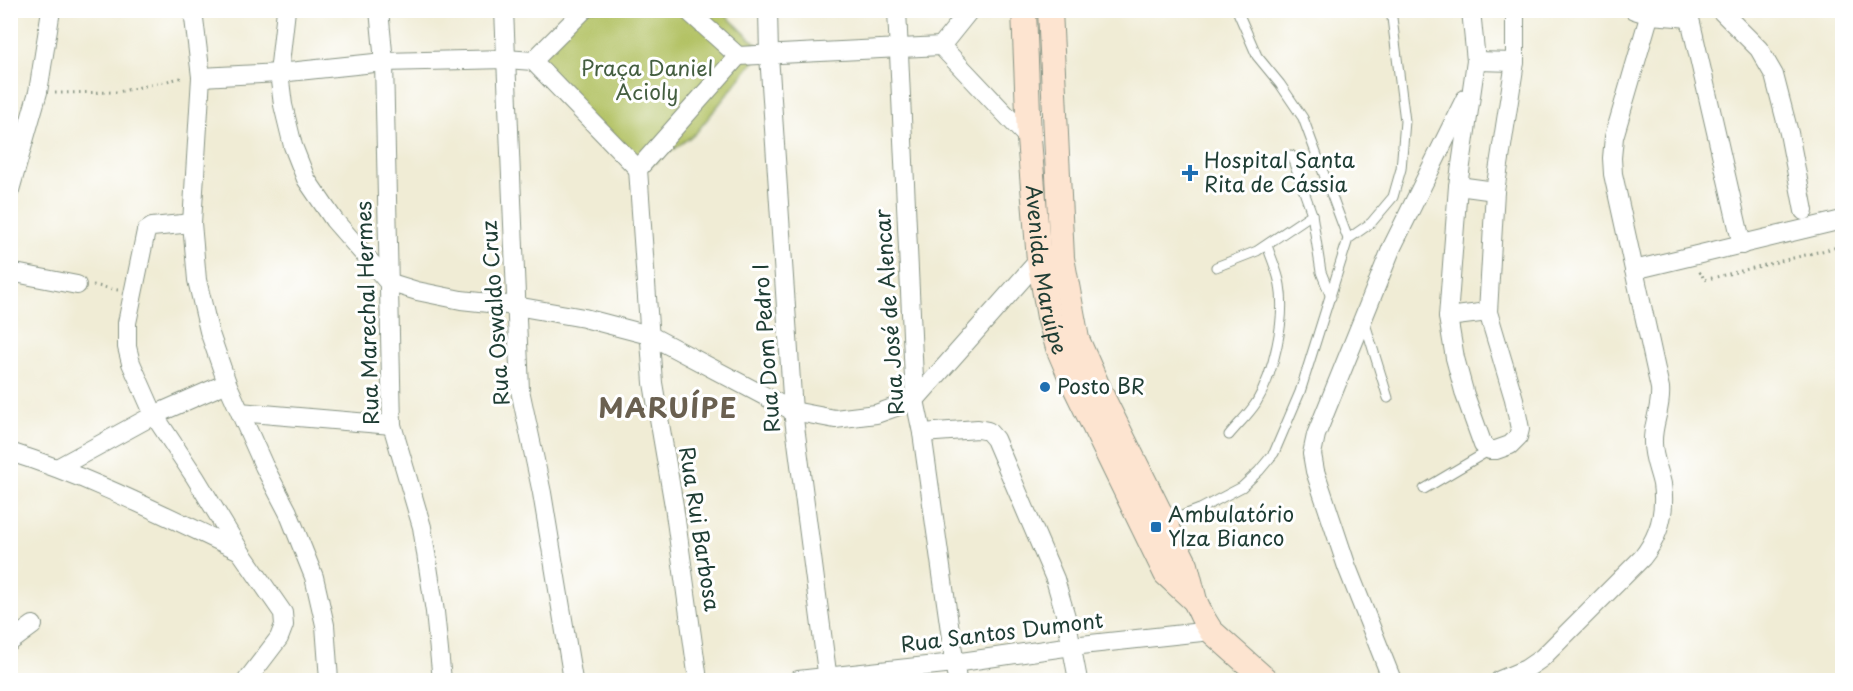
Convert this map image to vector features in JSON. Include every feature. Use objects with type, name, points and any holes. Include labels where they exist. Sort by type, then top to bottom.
[{"type":"main road","name":"Avenida Maruípe","points":[[1024,10],[1029,139],[1039,260],[1049,317],[1058,348],[1073,383],[1167,574],[1195,601]]},
{"type":"main road","name":"Avenida Maruípe","points":[[1050,10],[1062,258],[1077,339],[1186,565],[1195,601],[1212,631],[1266,681]]},
{"type":"street","points":[[10,190],[38,92],[51,10]]},
{"type":"street","points":[[193,10],[201,77],[192,223],[197,280],[209,331],[226,382],[293,523],[314,577],[325,625],[329,681]]},
{"type":"street","points":[[286,10],[279,74],[283,105],[293,146],[306,179],[334,220],[388,282],[461,300],[516,306],[585,318],[649,335],[793,411],[835,419],[876,414],[915,400],[1039,260]]},
{"type":"street","name":"Rua Marechal Hermes","points":[[379,10],[384,63],[392,425],[422,527],[435,612],[442,681]]},
{"type":"street","name":"Rua Oswaldo Cruz","points":[[504,10],[520,390],[542,493],[573,681]]},
{"type":"street","points":[[533,61],[584,10]]},
{"type":"street","points":[[687,10],[738,56],[941,46],[970,10]]},
{"type":"street","name":"Rua Dom Pedro I","points":[[768,10],[769,55],[793,411],[827,679]]},
{"type":"street","name":"Rua José de Alencar","points":[[897,10],[915,400],[922,433],[956,672]]},
{"type":"street","points":[[1471,10],[1476,61],[1458,186],[1448,317],[1455,358],[1465,395],[1483,445],[1490,450],[1510,445],[1518,437],[1520,429],[1514,399],[1488,312],[1495,191],[1515,62],[1515,10]]},
{"type":"street","points":[[1720,10],[1759,49],[1774,75],[1789,133],[1804,211]]},
{"type":"street","points":[[1500,681],[1526,669],[1542,658],[1642,558],[1653,544],[1661,524],[1662,486],[1654,457],[1653,441],[1661,401],[1660,388],[1612,158],[1614,137],[1645,12],[1689,14],[1742,245]]},
{"type":"street","points":[[941,46],[1029,139]]},
{"type":"street","points":[[201,77],[279,74],[384,63],[506,59],[533,61],[638,169],[738,56]]},
{"type":"street","points":[[1476,61],[1515,62]]},
{"type":"street","points":[[1392,681],[1347,567],[1315,471],[1312,454],[1316,435],[1392,247],[1471,86]]},
{"type":"street","name":"Rua Rui Barbosa","points":[[638,169],[653,383],[674,506],[698,681]]},
{"type":"street","points":[[1458,186],[1495,191]]},
{"type":"street","points":[[1634,270],[1842,220]]},
{"type":"street","points":[[192,223],[148,228],[127,323],[127,346],[139,384],[154,415],[240,551],[283,613],[284,625],[279,638],[247,681]]},
{"type":"street","points":[[10,272],[77,285]]},
{"type":"street","points":[[1448,317],[1488,312]]},
{"type":"street","points":[[59,467],[154,415],[226,382]]},
{"type":"street","points":[[240,412],[392,425]]},
{"type":"street","points":[[922,433],[982,429],[995,439],[1055,579],[1066,617],[1078,681]]},
{"type":"street","points":[[10,452],[59,467],[101,484],[240,551]]},
{"type":"street","points":[[10,642],[33,625]]},
{"type":"street","name":"Rua Santos Dumont","points":[[798,681],[956,672],[1072,646],[1212,631]]},
{"type":"lane","points":[[1164,522],[1200,509],[1242,487],[1274,453],[1300,392],[1348,239],[1303,118],[1257,56],[1237,10]]},
{"type":"lane","points":[[1348,239],[1371,223],[1393,197],[1401,169],[1405,121],[1390,10]]},
{"type":"lane","points":[[1291,154],[1312,214],[1321,272],[1331,297]]},
{"type":"lane","points":[[1216,267],[1257,251],[1312,214]]},
{"type":"lane","points":[[1229,435],[1255,404],[1267,382],[1275,357],[1280,319],[1280,286],[1267,245]]},
{"type":"lane","points":[[1363,317],[1388,398]]},
{"type":"lane","points":[[1424,489],[1490,450]]},
{"type":"path","points":[[38,92],[110,93],[194,75],[201,77]]},
{"type":"path","points":[[1690,275],[1701,272],[1704,280],[1842,246]]},
{"type":"path","points":[[77,285],[78,282],[133,292],[132,300]]},
{"type":"green space","name":"Praça Daniel Acioly","points":[[572,10],[721,11],[763,50],[696,133],[639,174],[524,58]]},
{"type":"place","name":"Hospital Santa Rita de Cássia","points":[[1190,173]]},
{"type":"place","name":"Posto BR","points":[[1045,387]]},
{"type":"place","name":"Ambulatório Ylza Bianco","points":[[1156,527]]},
{"type":"district","name":"MARUÍPE","points":[[668,409]]}]
